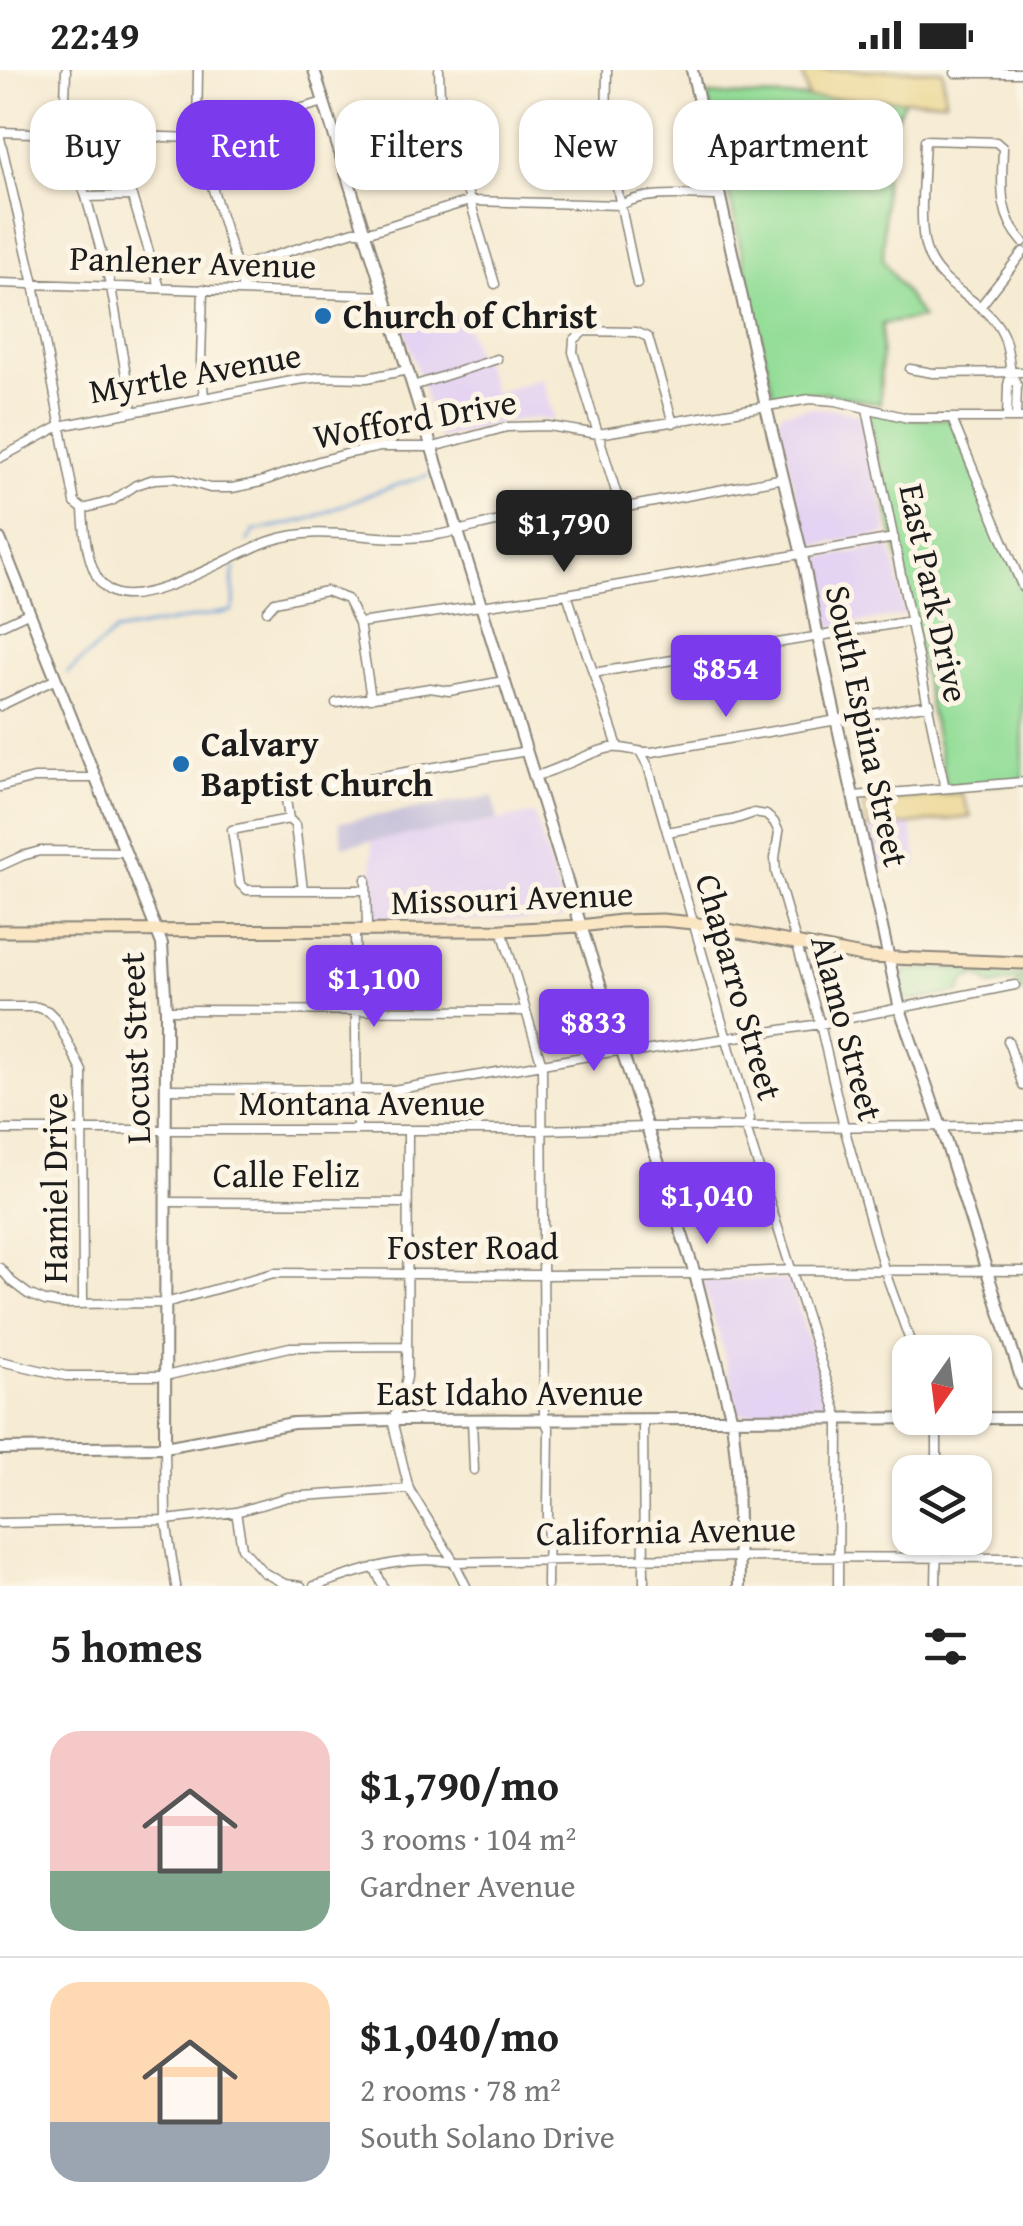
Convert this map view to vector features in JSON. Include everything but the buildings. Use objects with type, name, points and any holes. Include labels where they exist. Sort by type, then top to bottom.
[{"type":"main road","name":"Missouri Avenue","points":[[0,932],[502,930],[638,920],[692,924],[843,954],[1023,963]]},
{"type":"street","points":[[65,100],[66,70]]},
{"type":"street","points":[[198,70],[198,100]]},
{"type":"street","points":[[314,70],[581,926],[695,1274],[732,1420],[737,1467],[739,1586]]},
{"type":"street","points":[[440,70],[446,122],[495,284]]},
{"type":"street","points":[[606,100],[607,70]]},
{"type":"street","name":"South Espina Street","points":[[692,70],[900,1009],[1023,1384]]},
{"type":"street","points":[[955,74],[1023,73]]},
{"type":"street","points":[[315,105],[324,102]]},
{"type":"street","points":[[30,134],[0,135],[34,284],[75,504],[82,509],[92,570],[105,588],[124,596],[156,590],[197,576],[266,542],[295,534],[322,532],[402,538],[504,520],[516,524]]},
{"type":"street","points":[[1016,418],[1016,384],[1002,332],[993,319],[936,269],[926,249],[925,140],[996,142],[1003,148],[1004,210],[1023,242]]},
{"type":"street","points":[[84,190],[111,287],[132,410]]},
{"type":"street","points":[[214,190],[243,288]]},
{"type":"street","points":[[618,190],[637,284]]},
{"type":"street","points":[[86,197],[132,196],[160,288]]},
{"type":"street","points":[[237,266],[469,201],[621,205],[645,196],[720,196]]},
{"type":"street","points":[[980,307],[1023,252]]},
{"type":"street","points":[[243,288],[261,259]]},
{"type":"street","name":"Panlener Avenue","points":[[0,282],[384,296]]},
{"type":"street","points":[[203,290],[204,397]]},
{"type":"street","points":[[673,423],[648,337],[636,332],[584,331],[574,340],[572,352],[621,502],[632,506],[784,478]]},
{"type":"street","points":[[413,386],[497,358]]},
{"type":"street","points":[[910,369],[1023,372]]},
{"type":"street","name":"Myrtle Avenue","points":[[0,458],[60,426],[132,410],[298,380],[367,378],[408,370]]},
{"type":"street","name":"Wofford Drive","points":[[82,509],[112,501],[131,487],[154,479],[174,478],[210,488],[232,488],[350,453],[380,447],[432,447],[507,426],[555,427],[598,434],[810,399],[908,418],[1016,418]]},
{"type":"street","name":"East Park Drive","points":[[868,409],[947,788]]},
{"type":"street","points":[[952,418],[1023,588]]},
{"type":"street","points":[[359,623],[567,594],[894,538]]},
{"type":"street","name":"Locust Street","points":[[0,542],[162,944],[166,1010],[166,1520],[176,1586]]},
{"type":"street","points":[[267,611],[275,602],[326,592],[347,600],[359,623],[371,698]]},
{"type":"street","points":[[567,594],[618,748]]},
{"type":"street","points":[[0,626],[30,612]]},
{"type":"street","points":[[593,673],[912,621]]},
{"type":"street","points":[[0,706],[56,679]]},
{"type":"street","points":[[336,704],[430,688],[448,690],[504,681]]},
{"type":"street","points":[[535,776],[608,748],[641,753],[930,704]]},
{"type":"street","points":[[304,890],[295,825],[289,820],[285,793],[527,750]]},
{"type":"street","name":"Chaparro Street","points":[[641,753],[728,1038],[750,1118],[746,1128],[839,1419],[838,1586]]},
{"type":"street","points":[[0,788],[34,778],[96,778]]},
{"type":"street","points":[[854,796],[1023,782]]},
{"type":"street","name":"Alamo Street","points":[[667,832],[754,813],[770,818],[779,832],[776,873],[884,1270],[908,1335]]},
{"type":"street","points":[[289,820],[232,830],[240,884],[246,890],[366,890]]},
{"type":"street","points":[[0,866],[40,851],[125,852]]},
{"type":"street","points":[[357,1130],[355,1012],[366,879]]},
{"type":"street","points":[[502,930],[542,1065],[544,1419],[549,1429],[547,1586]]},
{"type":"street","points":[[166,1089],[392,1090],[623,1050],[637,1052],[820,1024],[1015,985]]},
{"type":"street","name":"Hamiel Drive","points":[[0,1008],[41,1008],[54,1016],[82,1071],[83,1304]]},
{"type":"street","points":[[166,1010],[525,1011]]},
{"type":"street","points":[[1008,1041],[1023,1086]]},
{"type":"street","name":"Montana Avenue","points":[[0,1130],[1023,1126]]},
{"type":"street","points":[[408,1130],[407,1377],[392,1420],[409,1490],[466,1586]]},
{"type":"street","name":"Calle Feliz","points":[[165,1202],[407,1202]]},
{"type":"street","name":"Foster Road","points":[[0,1268],[33,1296],[57,1303],[83,1304],[165,1304],[274,1273],[544,1275],[1023,1270]]},
{"type":"street","points":[[0,1361],[66,1376],[166,1376],[290,1346],[406,1346]]},
{"type":"street","name":"East Idaho Avenue","points":[[0,1449],[165,1447],[293,1423],[892,1418]]},
{"type":"street","name":"East Idaho Avenue","points":[[992,1418],[1023,1418]]},
{"type":"street","points":[[644,1419],[644,1586]]},
{"type":"street","points":[[472,1420],[474,1470]]},
{"type":"street","points":[[0,1523],[166,1520],[236,1512],[288,1496],[409,1490]]},
{"type":"street","points":[[236,1512],[242,1548],[264,1572],[285,1584],[301,1586]]},
{"type":"street","name":"California Avenue","points":[[314,1586],[398,1561],[427,1559],[454,1562],[738,1556],[1023,1558]]},
{"type":"street","points":[[936,1558],[936,1586]]},
{"type":"street","points":[[374,1567],[383,1586]]},
{"type":"shaded area","points":[[463,315],[476,357],[481,356],[494,394],[542,378],[554,420],[507,421],[439,439],[403,325]]},
{"type":"shaded area","points":[[810,408],[863,417],[886,534],[806,544],[779,418],[782,412]]},
{"type":"shaded area","points":[[889,547],[905,615],[825,628],[811,559]]},
{"type":"shaded area","points":[[493,796],[498,820],[343,846],[339,822]]},
{"type":"shaded area","points":[[534,814],[563,907],[564,913],[558,919],[373,919],[372,841]]},
{"type":"shaded area","points":[[911,824],[918,865],[878,870],[868,829]]},
{"type":"shaded area","points":[[702,1280],[790,1280],[829,1413],[738,1411]]},
{"type":"green space","points":[[707,95],[905,100],[903,104],[903,100],[708,100]]},
{"type":"green space","points":[[728,190],[884,190],[883,260],[922,318],[882,324],[880,404],[827,393],[778,397],[773,393]]},
{"type":"green space","points":[[867,409],[908,418],[952,419],[1023,590],[1023,782],[947,788]]},
{"type":"green space","points":[[913,968],[1023,976],[1023,992],[1017,993],[1018,981],[990,986],[975,976],[965,980],[960,992],[909,1001],[904,997],[901,978]]},
{"type":"sand","points":[[802,70],[943,70],[945,101],[808,98]]},
{"type":"sand","points":[[961,793],[971,817],[868,829],[865,802]]},
{"type":"waterway","points":[[247,542],[254,531],[306,520],[428,475]]},
{"type":"waterway","points":[[67,673],[115,632],[232,611],[235,568]]},
{"type":"place","name":"Church of Christ","points":[[323,316]]},
{"type":"place","name":"Calvary Baptist Church","points":[[181,764]]}]
